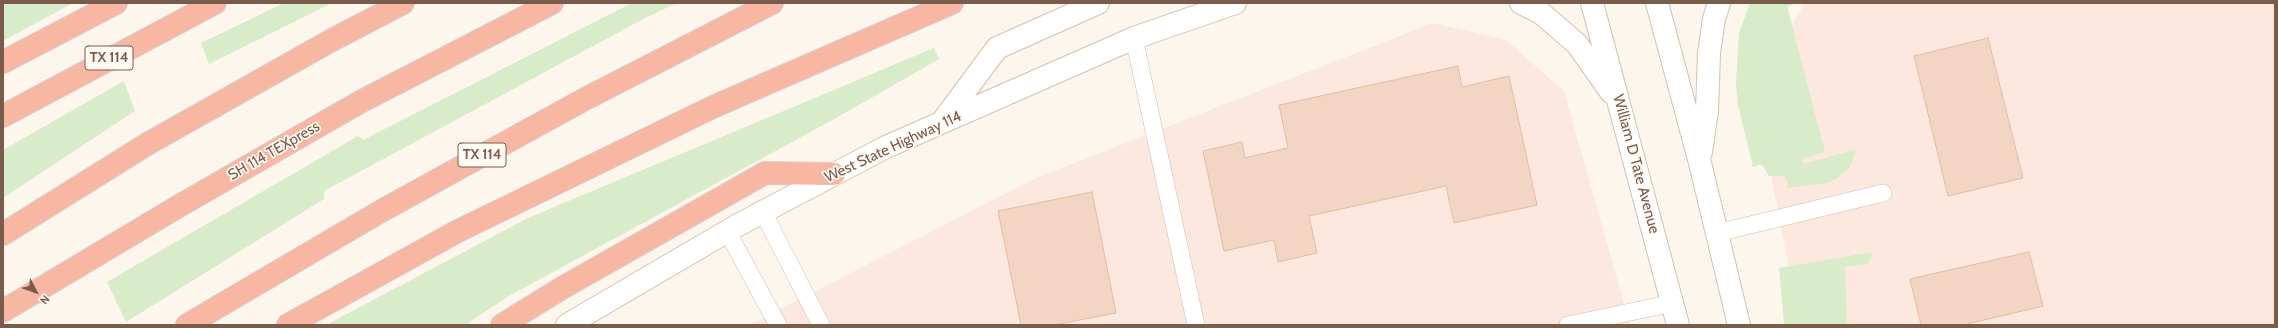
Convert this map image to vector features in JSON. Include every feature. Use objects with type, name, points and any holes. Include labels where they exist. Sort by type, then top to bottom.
[{"type":"highway","points":[[3,62],[116,3]]},
{"type":"highway","name":"TX 114","points":[[3,116],[215,3]]},
{"type":"highway","points":[[3,234],[149,143],[332,40],[403,3]]},
{"type":"highway","name":"SH 114 TEXpress","points":[[3,311],[179,206],[360,102],[552,3]]},
{"type":"highway","name":"TX 114","points":[[187,325],[383,210],[564,110],[772,3]]},
{"type":"highway","points":[[288,325],[458,231],[715,106],[952,3]]},
{"type":"highway","points":[[502,325],[568,284],[765,173],[834,174]]},
{"type":"main road","points":[[942,123],[998,48],[1098,3]]},
{"type":"main road","name":"West State Highway 114","points":[[567,325],[727,231],[886,147],[1134,38],[1235,3]]},
{"type":"main road","points":[[1521,3],[1541,13],[1577,44],[1620,104]]},
{"type":"main road","name":"William D Tate Avenue","points":[[1592,3],[1678,325]]},
{"type":"main road","points":[[1657,3],[1700,164],[1739,325]]},
{"type":"main road","points":[[1700,164],[1707,111],[1709,53],[1714,19],[1719,3]]},
{"type":"lane","points":[[1134,38],[1196,325]]},
{"type":"lane","points":[[1717,233],[1883,193]]},
{"type":"lane","points":[[763,212],[821,325]]},
{"type":"lane","points":[[727,231],[778,325]]},
{"type":"lane","points":[[1568,325],[1673,303]]},
{"type":"shaded area","points":[[1805,3],[2275,3],[2275,325],[1800,325],[1754,88]]},
{"type":"shaded area","points":[[1433,23],[1506,40],[1564,91],[1630,325],[749,325],[1036,178]]},
{"type":"green space","points":[[3,3],[73,3],[3,41]]},
{"type":"green space","points":[[284,3],[332,3],[209,64],[201,43]]},
{"type":"green space","points":[[632,3],[677,3],[647,17],[324,191],[324,199],[126,322],[107,282],[358,136],[363,140]]},
{"type":"green space","points":[[1750,3],[1799,3],[1787,6],[1825,152],[1802,159],[1804,164],[1856,149],[1850,167],[1836,179],[1827,183],[1787,188],[1788,181],[1784,176],[1769,176],[1762,164],[1753,167],[1738,105],[1736,84],[1739,33]]},
{"type":"green space","points":[[934,48],[939,59],[836,118],[509,296],[465,325],[326,325],[528,218]]},
{"type":"green space","points":[[124,81],[135,111],[3,198],[3,150]]},
{"type":"green space","points":[[1872,252],[1872,256],[1868,264],[1845,267],[1847,325],[1784,325],[1779,268]]},
{"type":"building","points":[[1988,38],[2023,178],[1948,196],[1914,56]]},
{"type":"building","points":[[1458,66],[1462,87],[1509,76],[1537,205],[1454,223],[1446,186],[1309,216],[1317,253],[1278,262],[1274,240],[1224,251],[1203,151],[1242,142],[1245,158],[1288,148],[1279,105]]},
{"type":"building","points":[[1092,192],[1116,313],[1054,325],[1021,325],[998,211]]},
{"type":"building","points":[[2029,252],[2043,306],[1963,325],[1921,325],[1910,279]]}]
